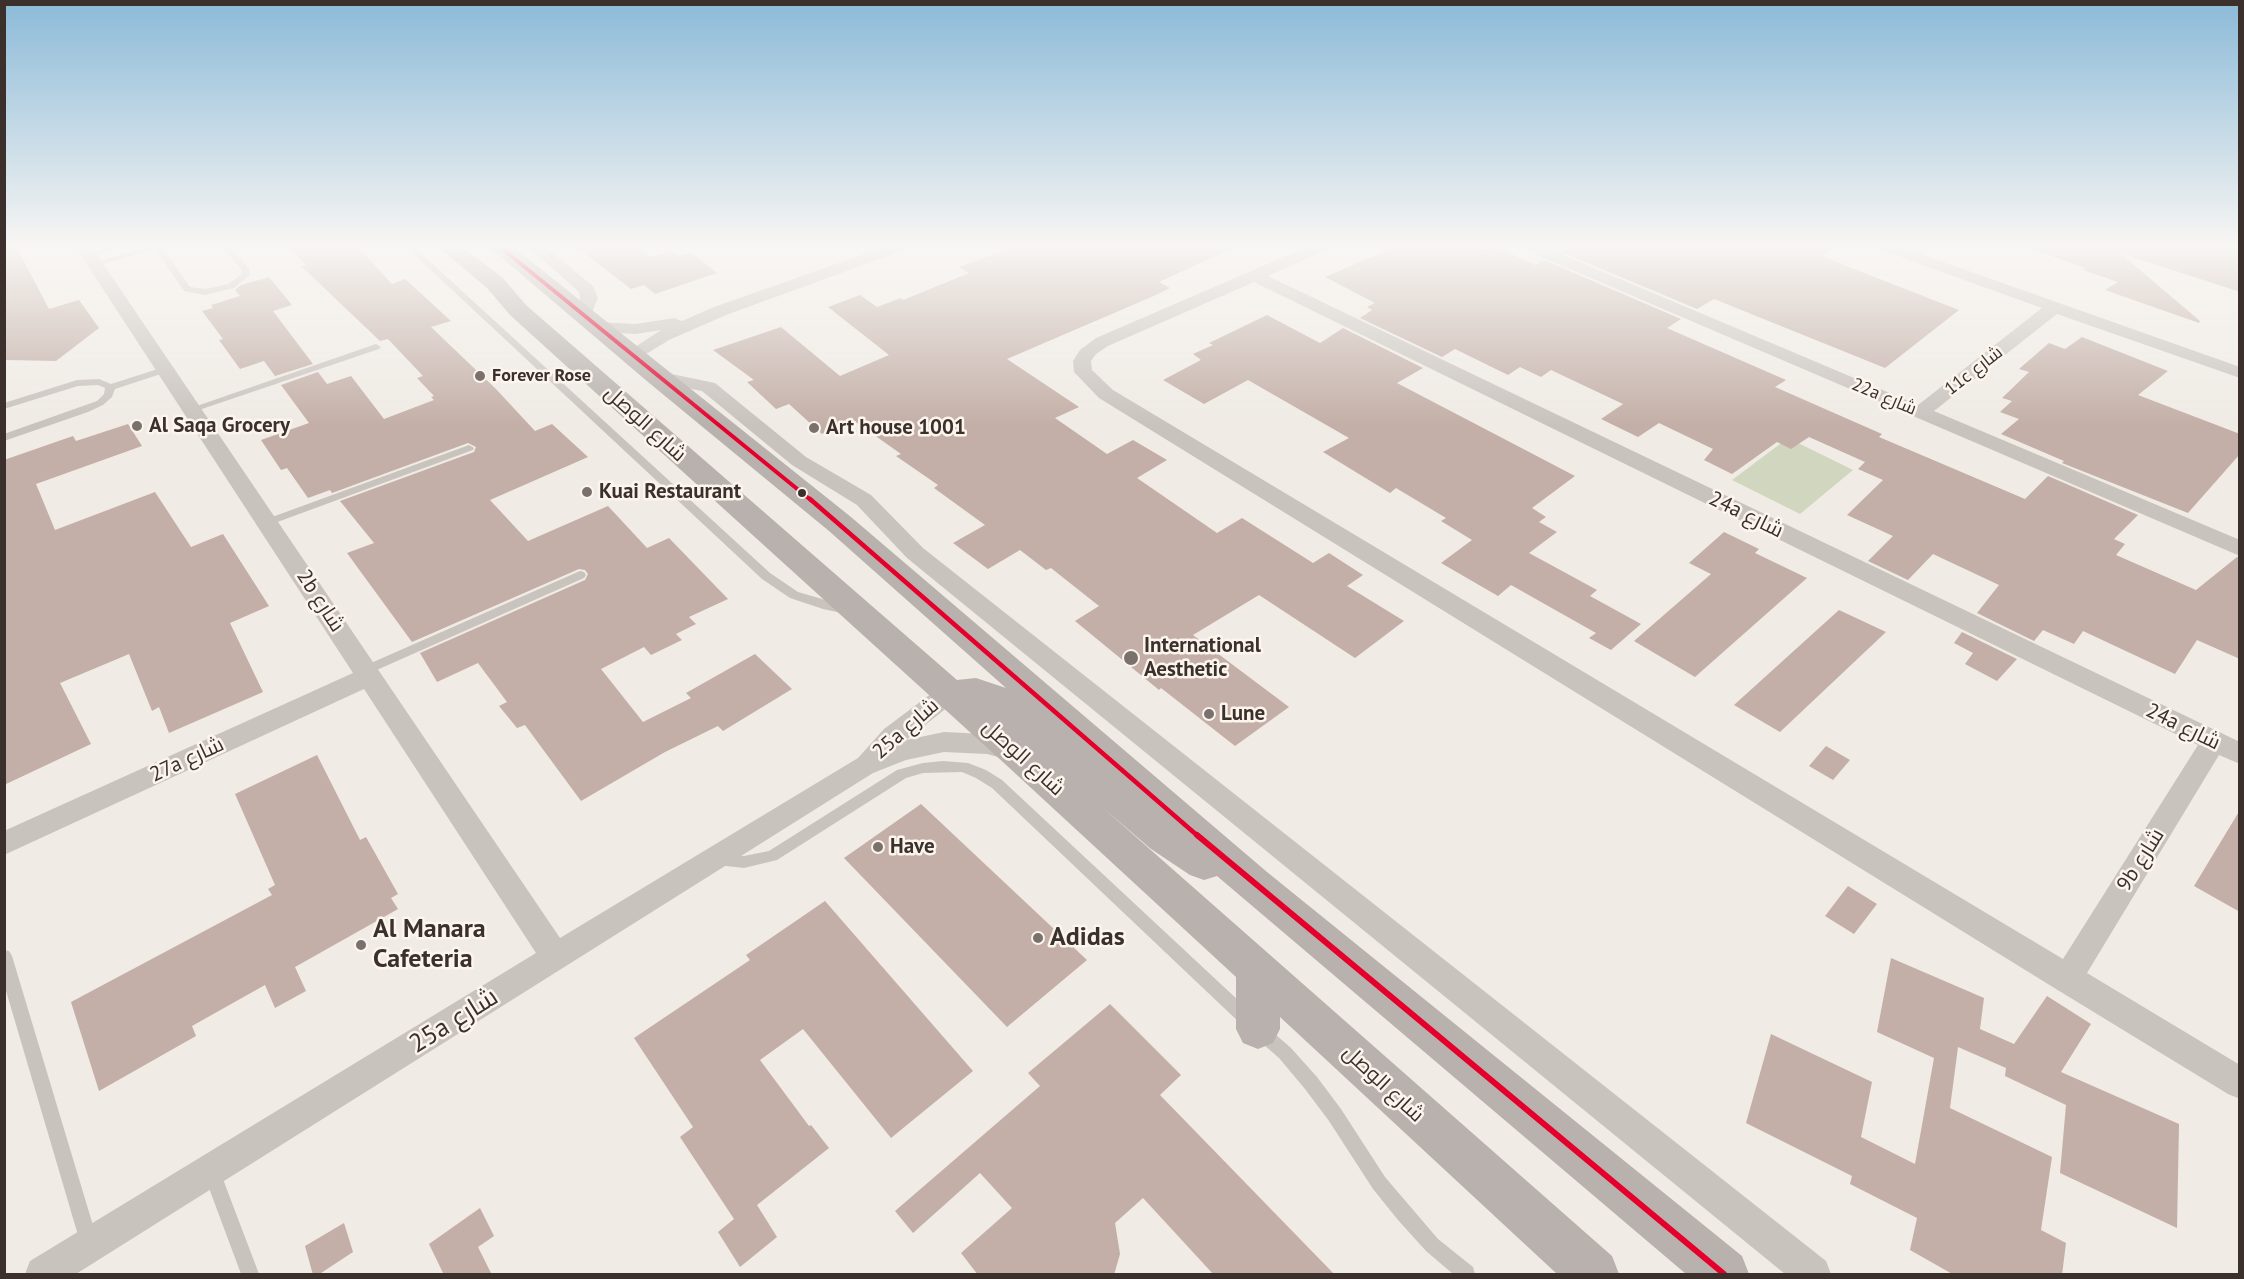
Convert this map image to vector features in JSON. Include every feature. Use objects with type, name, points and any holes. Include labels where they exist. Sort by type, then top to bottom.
[{"type":"main road","name":"شارع الوصل","points":[[514,306],[855,612],[1017,753],[1257,968],[1522,1212],[1594,1275]]},
{"type":"main road","points":[[534,306],[588,350],[604,355],[632,355]]},
{"type":"main road","name":"شارع الوصل","points":[[570,306],[840,524],[1253,884],[1724,1275]]},
{"type":"main road","points":[[949,693],[976,690],[997,698],[1179,849],[1212,868],[1253,884]]},
{"type":"main road","points":[[1257,968],[1258,1029]]},
{"type":"street","name":"2b شارع","points":[[124,306],[556,958]]},
{"type":"street","points":[[589,306],[590,322],[650,328],[720,311]]},
{"type":"street","points":[[632,355],[663,336],[735,306]]},
{"type":"street","points":[[1183,306],[1089,350],[1082,361],[1083,372],[1092,383],[1116,400],[2240,1083]]},
{"type":"street","name":"24a شارع","points":[[1315,306],[2240,754]]},
{"type":"street","name":"22a شارع","points":[[1670,306],[2240,549]]},
{"type":"street","points":[[2051,306],[2240,373]]},
{"type":"street","name":"11c شارع","points":[[1921,412],[2055,307]]},
{"type":"street","name":"شارع الوصل","points":[[657,377],[708,387],[799,461],[864,500],[915,553],[1813,1275]]},
{"type":"street","name":"27a شارع","points":[[4,844],[367,673]]},
{"type":"street","name":"25a شارع","points":[[864,766],[893,736],[949,693]]},
{"type":"street","name":"25a شارع","points":[[43,1275],[864,766],[901,751],[944,742],[987,744],[1017,753]]},
{"type":"street","name":"9b شارع","points":[[2067,979],[2214,742]]},
{"type":"lane","points":[[474,306],[766,576],[794,595],[823,605],[855,612]]},
{"type":"lane","points":[[193,409],[376,347]]},
{"type":"lane","points":[[4,406],[77,383],[99,382],[110,387],[167,369]]},
{"type":"lane","points":[[4,438],[100,403],[109,394],[110,387]]},
{"type":"lane","points":[[268,522],[469,447]]},
{"type":"lane","points":[[367,673],[579,575]]},
{"type":"lane","points":[[716,859],[744,862],[772,856],[902,774],[923,768],[963,767],[981,774],[997,784],[1285,1053],[1335,1115],[1379,1183],[1404,1214],[1432,1245],[1466,1275]]},
{"type":"lane","points":[[4,956],[90,1246]]},
{"type":"lane","points":[[211,1169],[250,1275]]},
{"type":"green space","points":[[1788,438],[1853,470],[1800,514],[1732,480]]},
{"type":"building","points":[[4,306],[47,306],[49,309],[60,306],[83,306],[99,328],[56,361],[4,360]]},
{"type":"building","points":[[211,306],[290,306],[273,311],[313,364],[275,376],[264,361],[240,369],[219,340],[223,339],[202,311],[213,308]]},
{"type":"building","points":[[343,306],[434,306],[451,321],[431,327],[496,389],[535,431],[552,424],[588,457],[490,500],[528,541],[608,506],[647,548],[669,538],[728,599],[689,617],[696,624],[676,634],[682,640],[651,655],[644,647],[601,669],[643,722],[691,698],[686,693],[755,654],[792,689],[723,731],[718,726],[665,752],[581,801],[525,725],[517,728],[499,706],[507,702],[478,663],[437,682],[420,653],[585,580],[588,574],[585,570],[579,569],[412,642],[347,553],[374,543],[340,501],[474,452],[476,447],[468,443],[332,493],[330,490],[308,498],[287,468],[281,470],[261,440],[309,423],[281,385],[318,372],[327,384],[351,376],[384,419],[434,400],[431,397],[434,396],[417,378],[423,376],[388,339],[380,341]]},
{"type":"building","points":[[1131,306],[1007,359],[1079,407],[1055,418],[1107,454],[1133,440],[1167,460],[1137,478],[1217,533],[1242,518],[1313,563],[1329,553],[1363,575],[1347,586],[1404,621],[1355,658],[1259,595],[1193,635],[1289,707],[1235,746],[1161,688],[1159,690],[1075,621],[1099,606],[1051,568],[1046,570],[1020,550],[988,569],[953,543],[985,525],[934,488],[938,485],[896,456],[901,454],[853,420],[822,434],[789,404],[776,409],[747,382],[754,380],[713,350],[781,327],[840,376],[889,355],[828,307]]},
{"type":"building","points":[[1650,306],[1681,319],[1667,328],[1786,380],[1775,387],[1882,434],[1879,437],[2025,499],[2048,476],[2138,515],[2114,539],[2125,544],[2116,555],[2196,590],[2237,557],[2240,558],[2240,659],[2197,640],[2175,674],[2083,631],[2074,644],[2043,630],[2034,641],[1977,613],[1999,585],[1933,554],[1908,580],[1868,561],[1893,536],[1847,515],[1883,480],[1858,469],[1865,462],[1809,437],[1791,449],[1777,442],[1732,474],[1704,460],[1713,449],[1659,423],[1638,437],[1601,419],[1623,404],[1551,370],[1541,377],[1520,367],[1508,375],[1455,349],[1442,357],[1360,318],[1372,310],[1367,307]]},
{"type":"building","points":[[1731,306],[1948,306],[1959,310],[1885,368]]},
{"type":"building","points":[[2150,306],[2182,306],[2200,321],[2199,323]]},
{"type":"building","points":[[1267,315],[1320,343],[1343,328],[1423,368],[1397,383],[1575,476],[1532,508],[1546,517],[1539,522],[1557,532],[1529,553],[1597,590],[1590,596],[1641,624],[1611,650],[1589,638],[1596,633],[1511,585],[1498,596],[1441,563],[1472,540],[1441,521],[1446,518],[1396,488],[1390,493],[1323,452],[1349,438],[1248,380],[1204,404],[1163,380],[1201,360],[1193,354],[1213,345],[1209,343]]},
{"type":"building","points":[[2082,337],[2168,371],[2138,395],[2240,434],[2240,454],[2188,513],[2062,463],[2064,461],[2001,434],[2019,419],[2000,412],[2012,401],[2002,398],[2029,372],[2019,369],[2049,343],[2065,349]]},
{"type":"building","points":[[128,424],[142,446],[36,484],[55,530],[155,492],[191,547],[223,534],[269,606],[230,623],[263,692],[169,733],[159,707],[152,711],[129,654],[60,683],[91,744],[4,785],[4,460],[73,436],[76,441]]},
{"type":"building","points":[[1724,532],[1759,549],[1755,553],[1807,578],[1695,677],[1634,641],[1711,574],[1689,563]]},
{"type":"building","points":[[1839,610],[1886,632],[1780,732],[1734,705]]},
{"type":"building","points":[[1962,632],[2017,659],[1997,681],[1965,664],[1973,653],[1954,643]]},
{"type":"building","points":[[1826,746],[1850,760],[1833,780],[1809,766]]},
{"type":"building","points":[[317,755],[360,840],[366,837],[398,894],[391,898],[398,909],[295,967],[306,991],[275,1008],[265,985],[192,1026],[196,1036],[99,1091],[71,1002],[272,895],[268,889],[275,885],[235,794]]},
{"type":"building","points":[[921,804],[1087,960],[1007,1027],[844,858]]},
{"type":"building","points":[[2240,810],[2240,912],[2194,886]]},
{"type":"building","points":[[1848,886],[1877,904],[1854,934],[1825,916]]},
{"type":"building","points":[[825,901],[973,1071],[891,1138],[803,1029],[760,1060],[809,1126],[811,1125],[829,1148],[757,1205],[777,1237],[740,1267],[718,1232],[734,1219],[680,1137],[693,1127],[634,1038],[750,960],[746,955]]},
{"type":"building","points":[[1891,958],[1984,998],[1980,1029],[2014,1044],[2047,996],[2091,1024],[2061,1072],[2179,1124],[2177,1228],[2060,1173],[2066,1105],[2005,1076],[2006,1068],[1958,1047],[1950,1108],[2052,1157],[2041,1230],[2066,1243],[2062,1275],[1954,1275],[1910,1250],[1917,1218],[1850,1184],[1852,1176],[1746,1123],[1771,1034],[1872,1082],[1861,1137],[1915,1164],[1934,1058],[1877,1032]]},
{"type":"building","points":[[1110,1004],[1181,1075],[1160,1095],[1335,1275],[1214,1275],[1143,1198],[1115,1223],[1120,1254],[1114,1275],[978,1275],[961,1253],[1012,1208],[980,1173],[913,1233],[895,1211],[1040,1086],[1028,1073]]},
{"type":"building","points":[[480,1208],[494,1236],[478,1247],[492,1275],[444,1275],[429,1244]]},
{"type":"building","points":[[344,1223],[353,1252],[318,1275],[313,1275],[305,1246]]},
{"type":"transit line","points":[[572,306],[840,524],[1253,884],[1724,1274]]},
{"type":"place","name":"Forever Rose","points":[[480,376]]},
{"type":"place","name":"Al Saqa Grocery","points":[[137,426]]},
{"type":"place","name":"Art house 1001","points":[[814,428]]},
{"type":"place","name":"Kuai Restaurant","points":[[587,492]]},
{"type":"place","name":"International Aesthetic","points":[[1131,658]]},
{"type":"place","name":"Lune","points":[[1209,714]]},
{"type":"place","name":"Have","points":[[878,847]]},
{"type":"place","name":"Adidas","points":[[1038,938]]},
{"type":"place","name":"Al Manara Cafeteria","points":[[361,945]]}]
